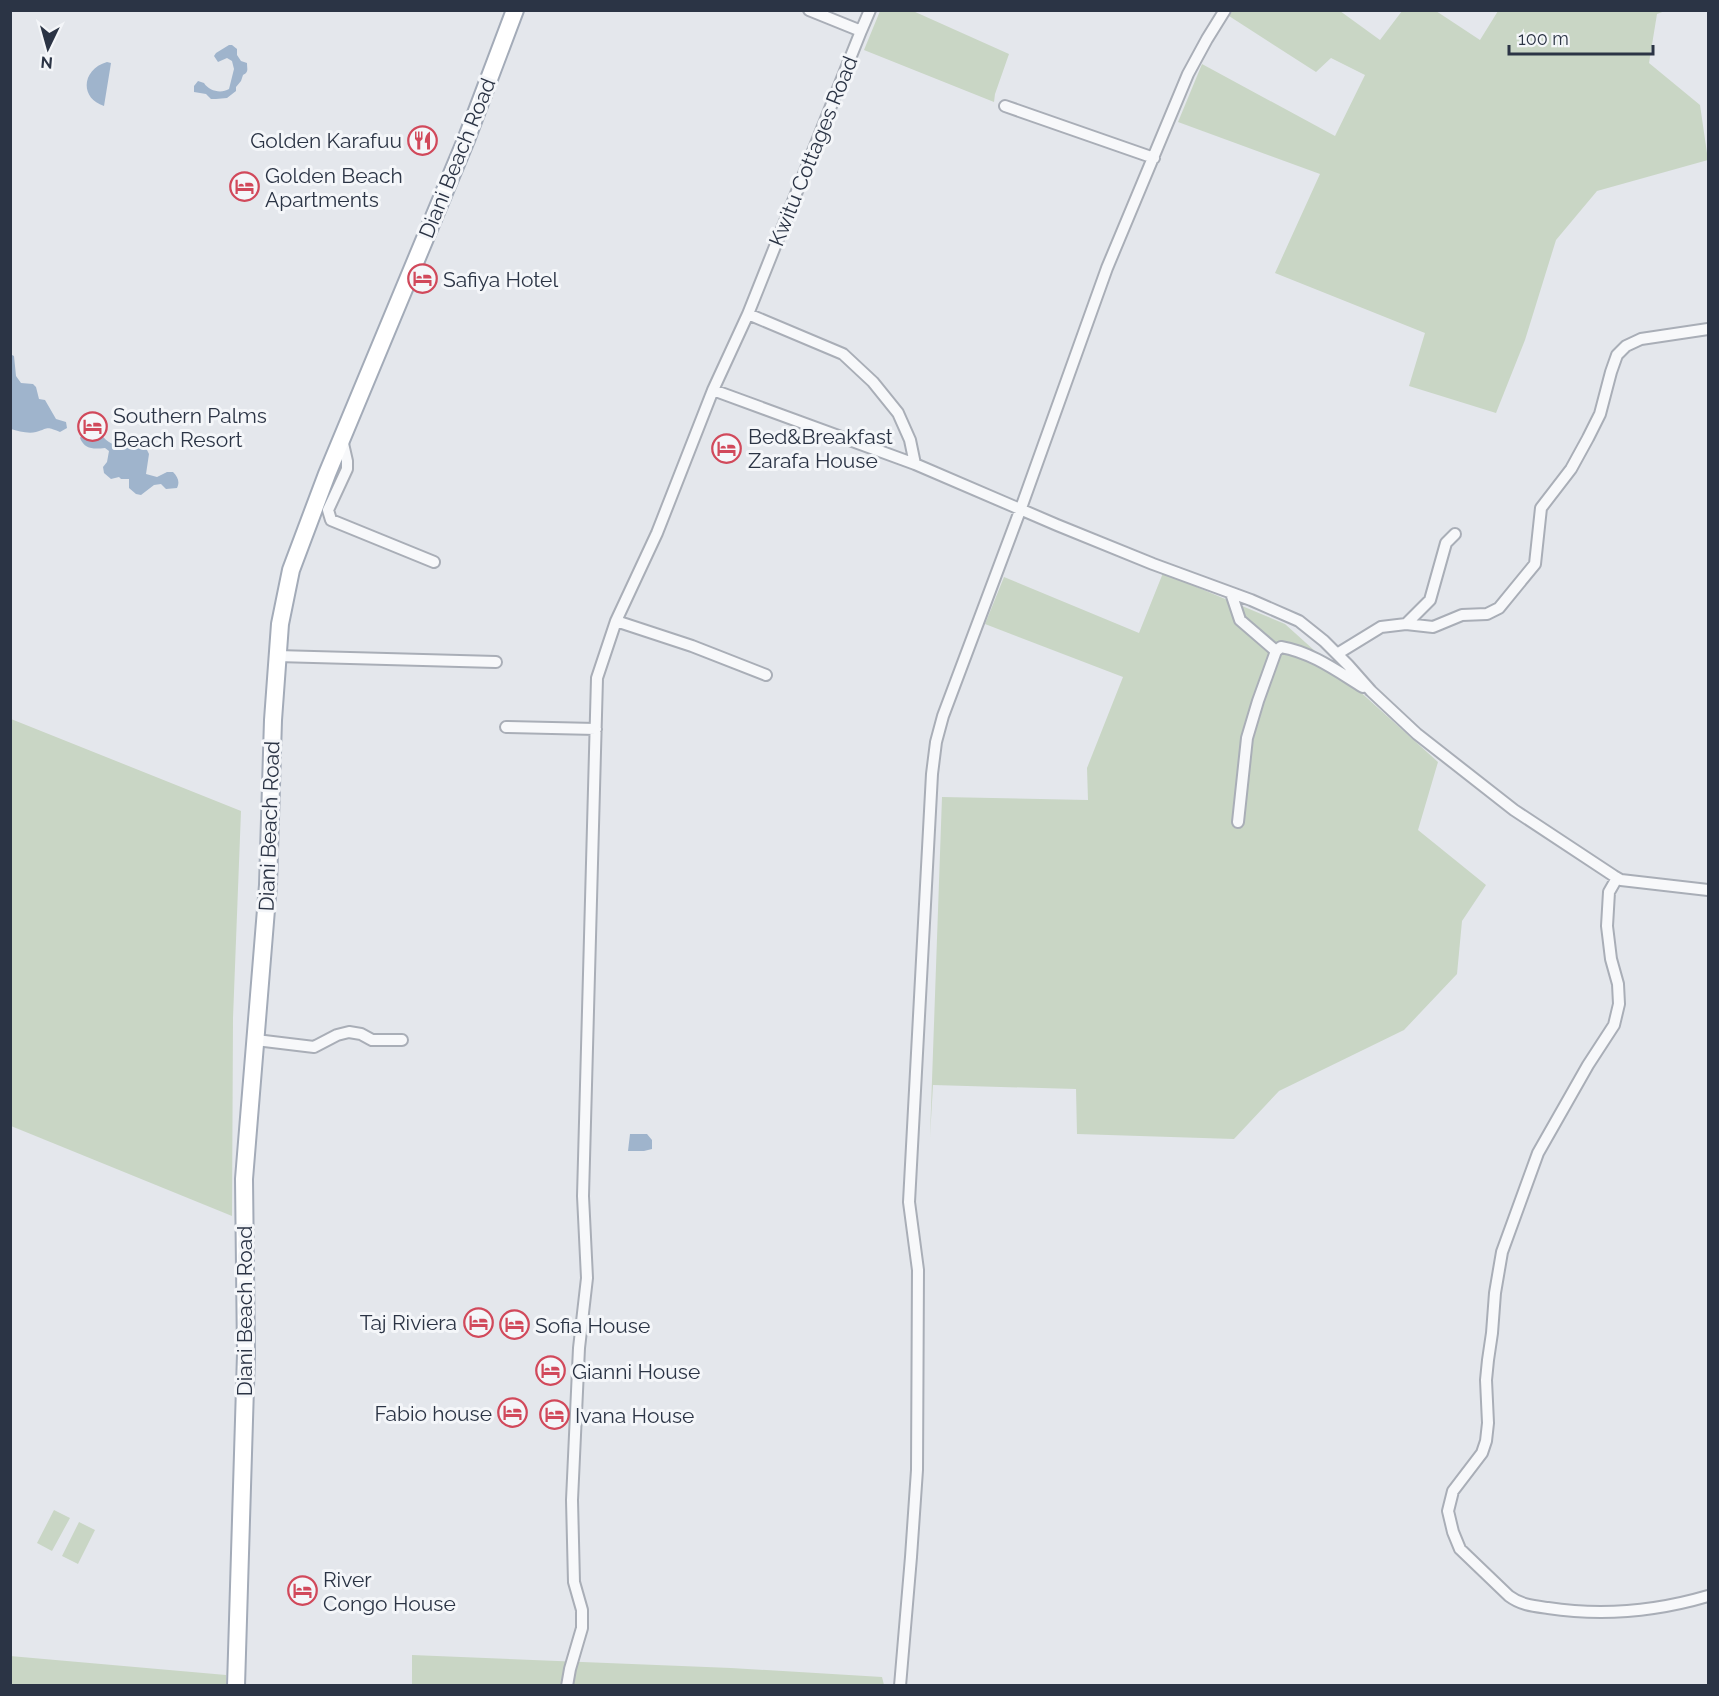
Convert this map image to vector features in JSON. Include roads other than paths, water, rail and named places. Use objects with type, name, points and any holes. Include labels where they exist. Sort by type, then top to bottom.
[{"type":"main road","name":"Diani Beach Road","points":[[236,1686],[246,1354],[244,1179],[268,885],[273,720],[280,624],[291,570],[327,474],[466,140],[515,10]]},
{"type":"street","name":"Kwitu Cottages Road","points":[[567,1686],[582,1628],[582,1610],[574,1582],[572,1500],[579,1348],[587,1278],[583,1196],[597,678],[616,621],[657,533],[713,390],[753,316],[861,31],[809,10]]},
{"type":"street","points":[[861,31],[870,10]]},
{"type":"street","points":[[900,1686],[917,1470],[918,1270],[909,1202],[933,759],[936,742],[943,716],[1107,268],[1188,74],[1206,39],[1225,10]]},
{"type":"street","points":[[1005,106],[1154,158]]},
{"type":"street","points":[[753,316],[843,354],[851,361],[873,382],[898,413],[909,440],[915,464]]},
{"type":"street","points":[[1337,654],[1380,627],[1406,624],[1433,627],[1461,615],[1487,614],[1498,608],[1535,564],[1541,508],[1571,469],[1600,414],[1617,355],[1626,346],[1641,339],[1708,329]]},
{"type":"street","points":[[713,390],[915,464],[1057,525],[1299,621],[1324,641],[1371,691],[1418,734],[1514,810],[1617,878],[1708,890]]},
{"type":"street","points":[[342,439],[348,461],[328,510],[331,520],[434,562]]},
{"type":"street","points":[[1406,624],[1430,600],[1446,543],[1455,534]]},
{"type":"street","points":[[1231,593],[1240,620],[1276,651]]},
{"type":"street","points":[[616,621],[692,646],[766,675]]},
{"type":"street","points":[[1238,822],[1247,738],[1276,651],[1281,647],[1295,649],[1371,691]]},
{"type":"street","points":[[277,656],[496,662]]},
{"type":"street","points":[[506,727],[596,729]]},
{"type":"street","points":[[1617,878],[1610,892],[1606,926],[1618,984],[1619,1004],[1614,1024],[1538,1153],[1502,1252],[1495,1293],[1486,1380],[1488,1423],[1486,1441],[1482,1453],[1453,1491],[1448,1511],[1460,1549],[1517,1603],[1577,1612],[1603,1612],[1659,1607],[1708,1596]]},
{"type":"street","points":[[256,1040],[315,1047],[337,1035],[349,1032],[361,1034],[372,1040],[402,1040]]},
{"type":"water","points":[[229,45],[237,49],[237,55],[241,61],[247,63],[247,71],[236,87],[236,91],[227,98],[216,99],[194,92],[194,86],[198,81],[215,91],[229,89],[234,69],[232,61],[227,58],[218,62],[214,56]]},
{"type":"water","points":[[107,62],[111,63],[104,106],[90,97],[87,84],[92,71]]},
{"type":"water","points":[[10,354],[14,356],[16,376],[21,383],[33,384],[39,399],[45,400],[56,419],[66,422],[67,428],[60,432],[48,428],[30,433],[11,429]]},
{"type":"water","points":[[86,427],[99,431],[112,444],[131,443],[147,450],[149,454],[146,474],[157,477],[173,472],[178,480],[177,488],[166,489],[161,484],[154,485],[141,495],[129,488],[129,479],[119,477],[111,479],[104,473],[103,467],[107,462],[109,451],[105,448],[84,445],[80,438]]},
{"type":"water","points":[[630,1134],[647,1134],[652,1140],[652,1149],[628,1151]]},
{"type":"place","name":"Golden Karafuu","points":[[423,140]]},
{"type":"place","name":"Golden Beach Apartments","points":[[244,187]]},
{"type":"place","name":"Safiya Hotel","points":[[422,279]]},
{"type":"place","name":"Southern Palms Beach Resort","points":[[92,427]]},
{"type":"place","name":"Bed&Breakfast Zarafa House","points":[[727,448]]},
{"type":"place","name":"Taj Riviera","points":[[478,1322]]},
{"type":"place","name":"Sofia House","points":[[514,1325]]},
{"type":"place","name":"Gianni House","points":[[551,1371]]},
{"type":"place","name":"Fabio house","points":[[513,1413]]},
{"type":"place","name":"Ivana House","points":[[554,1415]]},
{"type":"place","name":"River Congo House","points":[[302,1591]]}]
